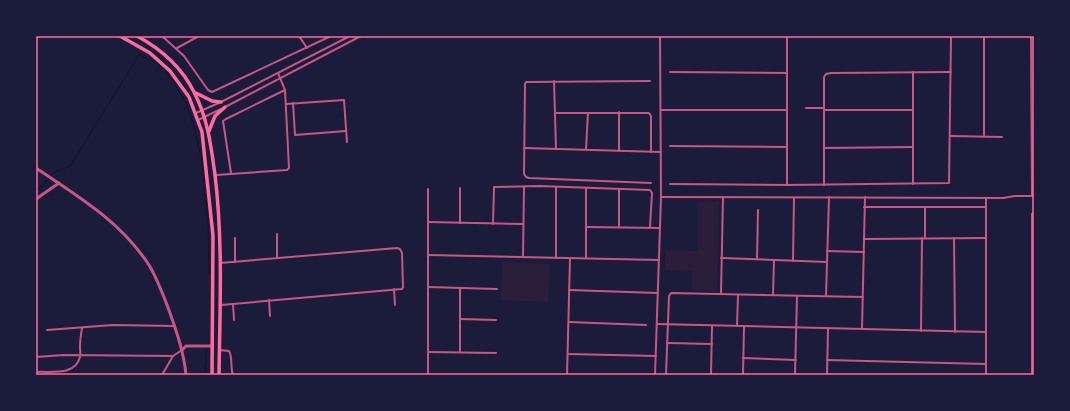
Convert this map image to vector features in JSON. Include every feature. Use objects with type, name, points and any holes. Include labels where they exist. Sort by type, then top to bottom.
[{"type":"highway","points":[[120,36],[150,53],[170,70],[189,97],[202,132],[213,236],[212,375]]},
{"type":"highway","points":[[137,36],[160,50],[178,68],[195,93],[209,131],[220,227],[219,375]]},
{"type":"highway","points":[[195,93],[212,102],[221,102]]},
{"type":"highway","points":[[209,131],[215,116],[225,107]]},
{"type":"street","points":[[162,36],[177,48],[208,90],[212,92],[331,36]]},
{"type":"street","points":[[177,48],[198,36]]},
{"type":"street","points":[[299,36],[307,48]]},
{"type":"street","points":[[196,113],[221,102],[350,36]]},
{"type":"street","points":[[198,120],[205,118],[361,36]]},
{"type":"street","points":[[655,375],[660,228],[660,36]]},
{"type":"street","points":[[786,36],[787,185]]},
{"type":"street","points":[[670,184],[949,184],[951,36]]},
{"type":"street","points":[[984,36],[984,136]]},
{"type":"street","points":[[660,197],[986,198],[1033,196],[1031,36]]},
{"type":"street","points":[[670,72],[787,73]]},
{"type":"street","points":[[824,185],[824,77],[826,74],[830,72],[951,72]]},
{"type":"street","points":[[913,72],[913,184]]},
{"type":"street","points":[[215,175],[287,170],[289,168],[285,90],[278,73]]},
{"type":"street","points":[[554,81],[556,149]]},
{"type":"street","points":[[650,81],[554,81],[529,82],[525,84],[524,174],[529,178],[651,183]]},
{"type":"street","points":[[231,174],[223,121],[285,90]]},
{"type":"street","points":[[286,104],[344,100],[347,142]]},
{"type":"street","points":[[293,103],[295,135],[346,131]]},
{"type":"street","points":[[806,108],[913,110]]},
{"type":"street","points":[[661,110],[787,110]]},
{"type":"street","points":[[619,112],[619,151]]},
{"type":"street","points":[[555,113],[649,113],[651,152]]},
{"type":"street","points":[[586,150],[588,113]]},
{"type":"street","points":[[950,136],[1002,136]]},
{"type":"street","points":[[670,146],[787,148]]},
{"type":"street","points":[[524,148],[661,152]]},
{"type":"street","points":[[824,148],[913,148]]},
{"type":"street","points":[[36,168],[85,200],[111,220],[136,247],[150,266],[160,286],[175,326],[182,350],[186,375]]},
{"type":"street","points":[[36,199],[59,183]]},
{"type":"street","points":[[493,224],[494,187],[556,187],[651,190],[650,228]]},
{"type":"street","points":[[523,257],[524,187]]},
{"type":"street","points":[[556,187],[556,258]]},
{"type":"street","points":[[460,188],[460,223]]},
{"type":"street","points":[[586,188],[586,258]]},
{"type":"street","points":[[428,189],[428,375]]},
{"type":"street","points":[[619,189],[619,227]]},
{"type":"street","points":[[721,294],[723,197]]},
{"type":"street","points":[[793,261],[794,197]]},
{"type":"street","points":[[826,297],[829,198]]},
{"type":"street","points":[[862,329],[864,198]]},
{"type":"street","points":[[986,198],[986,375]]},
{"type":"street","points":[[864,207],[986,207]]},
{"type":"street","points":[[921,331],[925,207]]},
{"type":"street","points":[[757,259],[758,210]]},
{"type":"street","points":[[1032,375],[1034,212]]},
{"type":"street","points":[[428,222],[523,224]]},
{"type":"street","points":[[586,227],[660,228]]},
{"type":"street","points":[[277,234],[277,258]]},
{"type":"street","points":[[235,238],[235,262]]},
{"type":"street","points":[[954,238],[955,332]]},
{"type":"street","points":[[864,239],[986,238]]},
{"type":"street","points":[[220,263],[399,249],[402,253],[403,287],[402,289],[220,305]]},
{"type":"street","points":[[828,251],[864,252]]},
{"type":"street","points":[[428,255],[659,260]]},
{"type":"street","points":[[568,375],[570,258]]},
{"type":"street","points":[[721,258],[827,262]]},
{"type":"street","points":[[773,295],[774,260]]},
{"type":"street","points":[[428,287],[497,289]]},
{"type":"street","points":[[460,288],[460,352]]},
{"type":"street","points":[[394,289],[395,305]]},
{"type":"street","points":[[569,290],[658,293]]},
{"type":"street","points":[[666,375],[669,296],[671,293],[863,297]]},
{"type":"street","points":[[737,326],[738,295]]},
{"type":"street","points":[[795,375],[797,296]]},
{"type":"street","points":[[269,300],[270,316]]},
{"type":"street","points":[[233,304],[234,320]]},
{"type":"street","points":[[460,319],[496,320]]},
{"type":"street","points":[[569,322],[646,325]]},
{"type":"street","points":[[657,324],[986,332]]},
{"type":"street","points":[[47,330],[113,325],[175,326]]},
{"type":"street","points":[[711,375],[712,326]]},
{"type":"street","points":[[743,375],[744,326]]},
{"type":"street","points":[[36,372],[69,370],[76,366],[81,355],[82,328]]},
{"type":"street","points":[[827,375],[828,328]]},
{"type":"street","points":[[667,343],[712,344]]},
{"type":"street","points":[[162,375],[173,356],[186,346],[212,346]]},
{"type":"street","points":[[219,350],[229,351],[231,355],[231,369],[233,375]]},
{"type":"street","points":[[428,352],[496,353]]},
{"type":"street","points":[[568,354],[656,356]]},
{"type":"street","points":[[36,357],[81,355],[173,356]]},
{"type":"street","points":[[743,358],[796,360]]},
{"type":"street","points":[[827,360],[986,364]]},
{"type":"shaded area","points":[[719,201],[717,292],[692,290],[692,271],[665,270],[665,250],[698,251],[698,202]]},
{"type":"shaded area","points":[[502,262],[550,264],[548,302],[501,300]]},
{"type":"waterway","points":[[51,176],[53,173],[70,166],[139,55],[158,64],[170,78],[183,98]]},
{"type":"waterway","points":[[186,102],[201,156]]},
{"type":"waterway","points":[[201,159],[204,182]]},
{"type":"waterway","points":[[36,190],[42,187],[49,178]]},
{"type":"waterway","points":[[204,186],[205,195]]},
{"type":"waterway","points":[[206,200],[207,217]]},
{"type":"waterway","points":[[208,219],[209,273]]},
{"type":"waterway","points":[[205,375],[206,350]]}]
